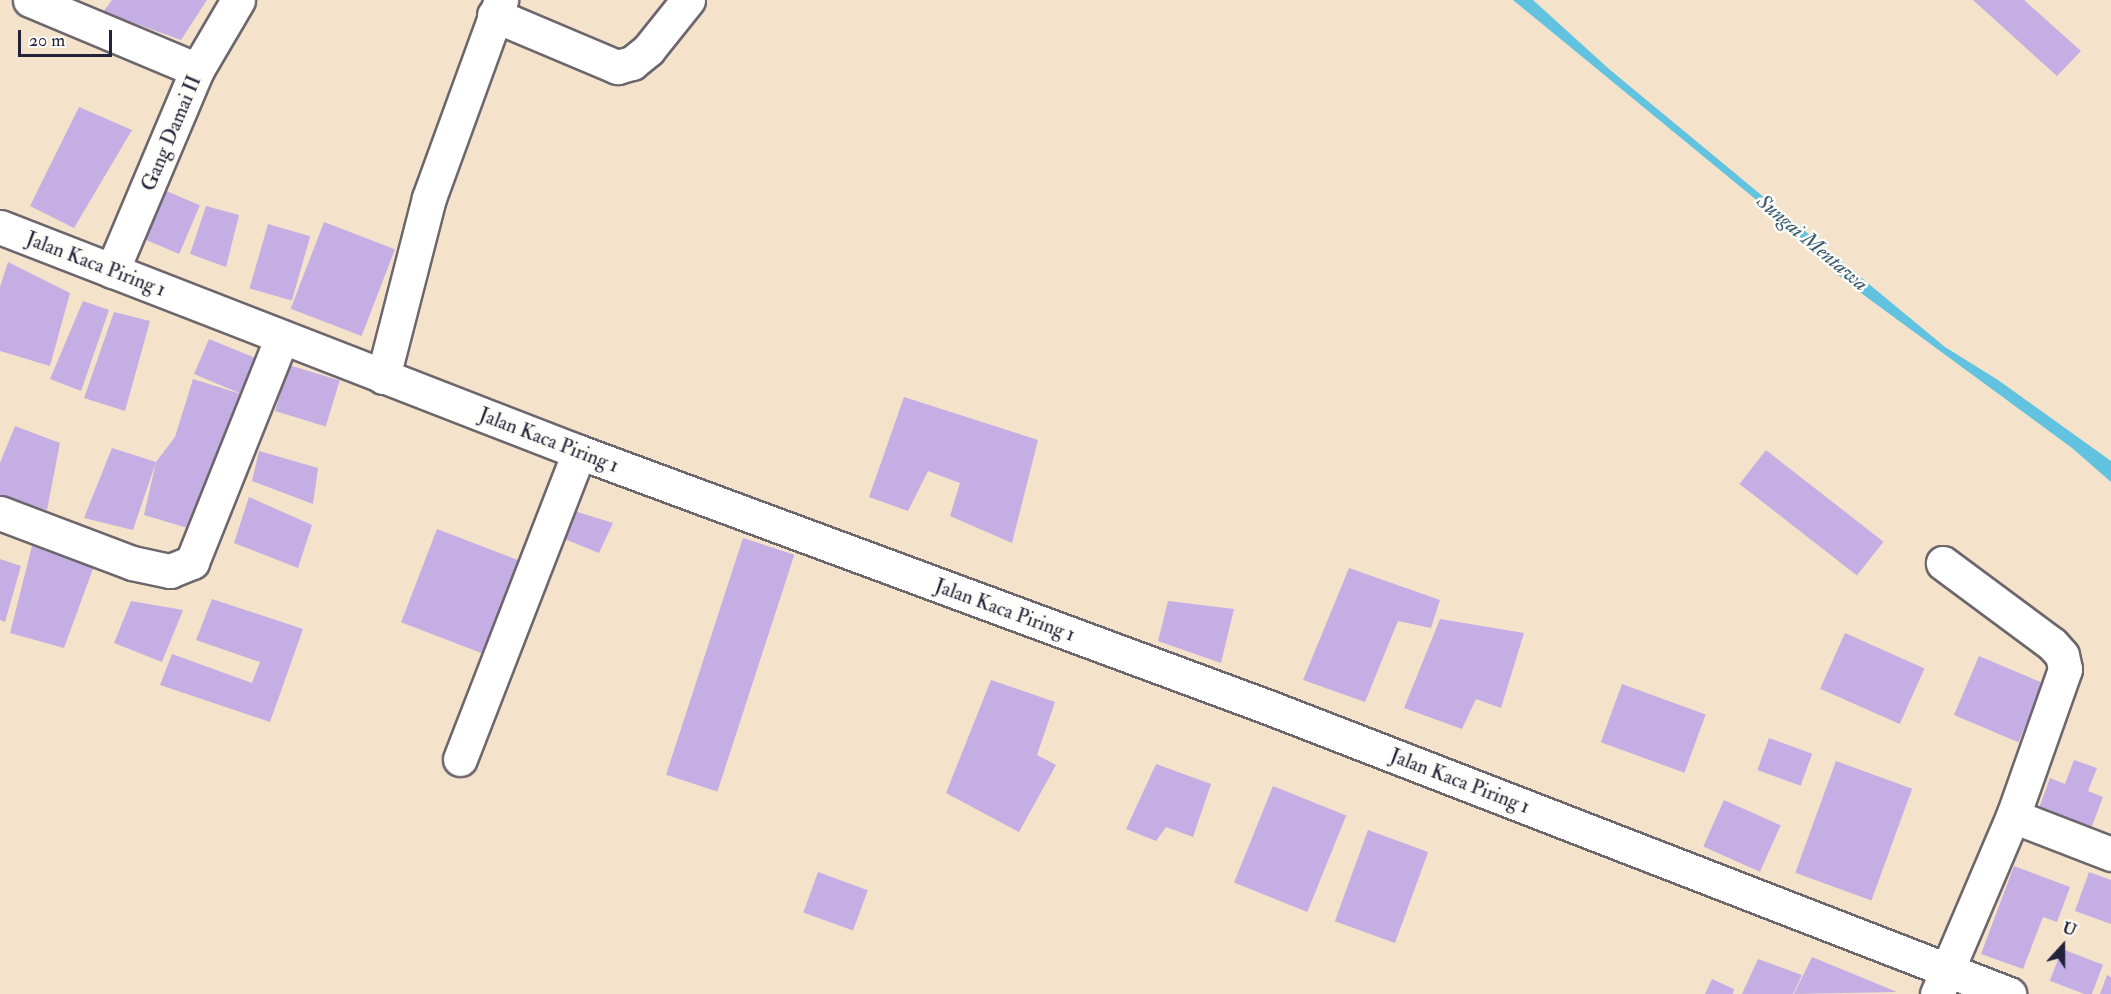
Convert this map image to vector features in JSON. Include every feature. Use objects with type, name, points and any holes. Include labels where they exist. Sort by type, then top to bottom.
[{"type":"street","points":[[30,0],[197,70]]},
{"type":"street","name":"Gang Damai II","points":[[112,271],[197,70],[238,0]]},
{"type":"street","points":[[382,376],[429,198],[497,8],[617,67],[632,63],[648,50],[688,0]]},
{"type":"street","name":"Jalan Kaca Piring 1","points":[[0,227],[579,452],[1268,707],[1942,982],[2009,994]]},
{"type":"street","points":[[0,513],[132,563],[170,571],[192,562],[282,338]]},
{"type":"street","points":[[460,759],[579,452]]},
{"type":"street","points":[[1942,982],[2013,816],[2065,669],[2062,655],[1943,563]]},
{"type":"street","points":[[2013,816],[2111,854]]},
{"type":"water","name":"Sungai Mentawa","points":[[1513,0],[1533,0],[1609,69],[1945,347],[1998,380],[2111,461],[2111,482],[2072,448],[1846,282],[1765,207]]},
{"type":"building","points":[[112,0],[207,0],[181,40],[103,12]]},
{"type":"building","points":[[1973,0],[2024,0],[2081,51],[2057,76]]},
{"type":"building","points":[[79,107],[132,130],[74,228],[30,206]]},
{"type":"building","points":[[164,190],[200,205],[179,254],[143,239]]},
{"type":"building","points":[[206,206],[239,215],[226,267],[190,254]]},
{"type":"building","points":[[324,222],[395,249],[362,336],[291,309]]},
{"type":"building","points":[[268,224],[310,236],[292,301],[250,288]]},
{"type":"building","points":[[8,262],[70,293],[50,366],[0,351],[0,287]]},
{"type":"building","points":[[83,301],[109,310],[81,391],[50,379]]},
{"type":"building","points":[[114,312],[150,321],[125,411],[84,398]]},
{"type":"building","points":[[209,339],[263,361],[191,529],[144,515],[156,462],[175,437],[193,379],[244,395],[194,374]]},
{"type":"building","points":[[289,365],[340,380],[326,426],[275,411]]},
{"type":"building","points":[[904,397],[1038,440],[1012,543],[950,516],[960,483],[928,471],[908,511],[869,497]]},
{"type":"building","points":[[15,426],[60,443],[47,510],[0,496],[0,463]]},
{"type":"building","points":[[112,448],[156,462],[133,530],[84,518]]},
{"type":"building","points":[[1766,450],[1883,542],[1857,576],[1740,484]]},
{"type":"building","points":[[259,451],[318,468],[313,504],[252,481]]},
{"type":"building","points":[[249,497],[312,525],[298,568],[234,543]]},
{"type":"building","points":[[568,509],[613,523],[599,553],[557,536]]},
{"type":"building","points":[[437,529],[521,561],[485,655],[401,622]]},
{"type":"building","points":[[743,538],[794,555],[717,791],[666,775]]},
{"type":"building","points":[[32,546],[94,566],[64,648],[10,633]]},
{"type":"building","points":[[0,559],[21,566],[5,622],[0,620]]},
{"type":"building","points":[[1349,568],[1440,600],[1431,628],[1398,621],[1365,702],[1303,680]]},
{"type":"building","points":[[212,599],[303,629],[270,722],[160,685],[172,654],[252,683],[260,662],[196,640]]},
{"type":"building","points":[[131,601],[183,610],[162,662],[114,643]]},
{"type":"building","points":[[1168,601],[1234,609],[1221,663],[1158,641]]},
{"type":"building","points":[[1440,619],[1524,633],[1501,708],[1476,699],[1462,729],[1404,708]]},
{"type":"building","points":[[1845,633],[1924,668],[1900,724],[1820,689]]},
{"type":"building","points":[[1979,656],[2043,683],[2018,742],[1954,715]]},
{"type":"building","points":[[991,680],[1055,702],[1037,755],[1056,765],[1019,832],[946,793]]},
{"type":"building","points":[[1622,684],[1706,714],[1684,773],[1601,742]]},
{"type":"building","points":[[1769,738],[1812,754],[1801,786],[1757,770]]},
{"type":"building","points":[[2074,760],[2097,768],[2088,791],[2103,797],[2089,834],[2036,816],[2050,778],[2065,784]]},
{"type":"building","points":[[1836,761],[1912,789],[1871,901],[1795,873]]},
{"type":"building","points":[[1156,764],[1211,784],[1193,837],[1166,827],[1156,841],[1126,829]]},
{"type":"building","points":[[1273,786],[1346,816],[1307,912],[1234,882]]},
{"type":"building","points":[[1724,800],[1781,825],[1760,872],[1703,847]]},
{"type":"building","points":[[1368,830],[1428,852],[1395,943],[1335,921]]},
{"type":"building","points":[[2014,866],[2070,887],[2057,922],[2043,917],[2023,969],[1981,954]]},
{"type":"building","points":[[818,872],[868,890],[853,931],[803,912]]},
{"type":"building","points":[[2089,872],[2111,880],[2111,924],[2075,911]]},
{"type":"building","points":[[2062,949],[2103,965],[2092,994],[2084,994],[2050,981]]},
{"type":"building","points":[[1812,957],[1897,992],[1794,994]]},
{"type":"building","points":[[1758,959],[1802,975],[1793,994],[1742,994]]},
{"type":"building","points":[[2107,975],[2111,977],[2111,994],[2100,994]]},
{"type":"building","points":[[1712,979],[1734,989],[1733,994],[1705,994]]}]
